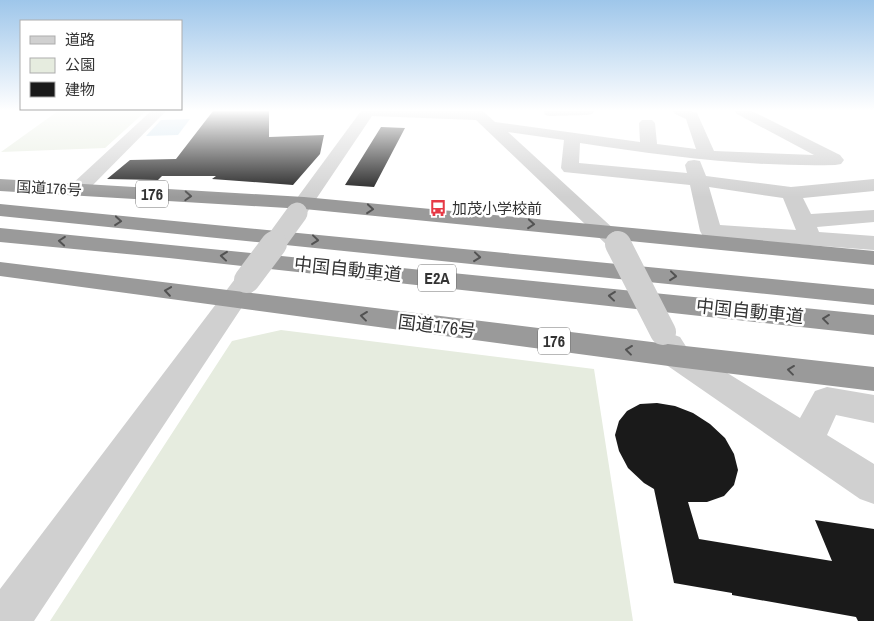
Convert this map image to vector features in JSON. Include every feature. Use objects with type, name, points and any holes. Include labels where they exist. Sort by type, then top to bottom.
[{"type":"highway","name":"国道176号","points":[[0,185],[300,208],[612,236],[714,237],[874,258]]},
{"type":"highway","name":"中国自動車道","points":[[0,210],[874,298]]},
{"type":"highway","name":"中国自動車道","points":[[0,235],[209,255],[874,325]]},
{"type":"highway","name":"国道176号","points":[[0,269],[240,289],[670,344],[874,380]]},
{"type":"street","points":[[78,190],[129,140]]},
{"type":"street","points":[[6,621],[348,140]]},
{"type":"street","points":[[507,140],[612,236],[670,344],[806,441],[874,486]]},
{"type":"street","points":[[572,140],[570,168],[697,180],[791,194],[874,184]]},
{"type":"street","points":[[587,140],[757,161],[834,160]]},
{"type":"street","points":[[648,140],[649,148]]},
{"type":"street","points":[[679,140],[692,154]]},
{"type":"street","points":[[692,140],[692,154],[697,180],[714,237],[808,230],[874,216]]},
{"type":"street","points":[[797,140],[874,184]]},
{"type":"street","points":[[791,194],[808,230]]},
{"type":"street","points":[[808,230],[874,243]]},
{"type":"street","points":[[806,441],[827,400],[874,409]]},
{"type":"green space","points":[[18,140],[114,140],[105,148],[1,152]]},
{"type":"green space","points":[[281,330],[594,369],[633,621],[50,621],[232,341]]},
{"type":"building","points":[[191,140],[323,140],[320,154],[293,185],[212,179],[216,176],[162,176],[158,180],[107,179],[130,160],[176,159]]},
{"type":"building","points":[[373,140],[399,140],[374,187],[345,185]]},
{"type":"building","points":[[657,403],[675,406],[693,413],[710,424],[725,438],[734,454],[738,470],[734,485],[724,496],[707,502],[688,502],[699,539],[832,561],[815,520],[874,529],[874,621],[858,621],[856,617],[674,583],[654,489],[644,483],[628,468],[619,451],[615,435],[619,421],[627,411],[640,404]]},
{"type":"place","name":"加茂小学校前","points":[[438,208]]}]
